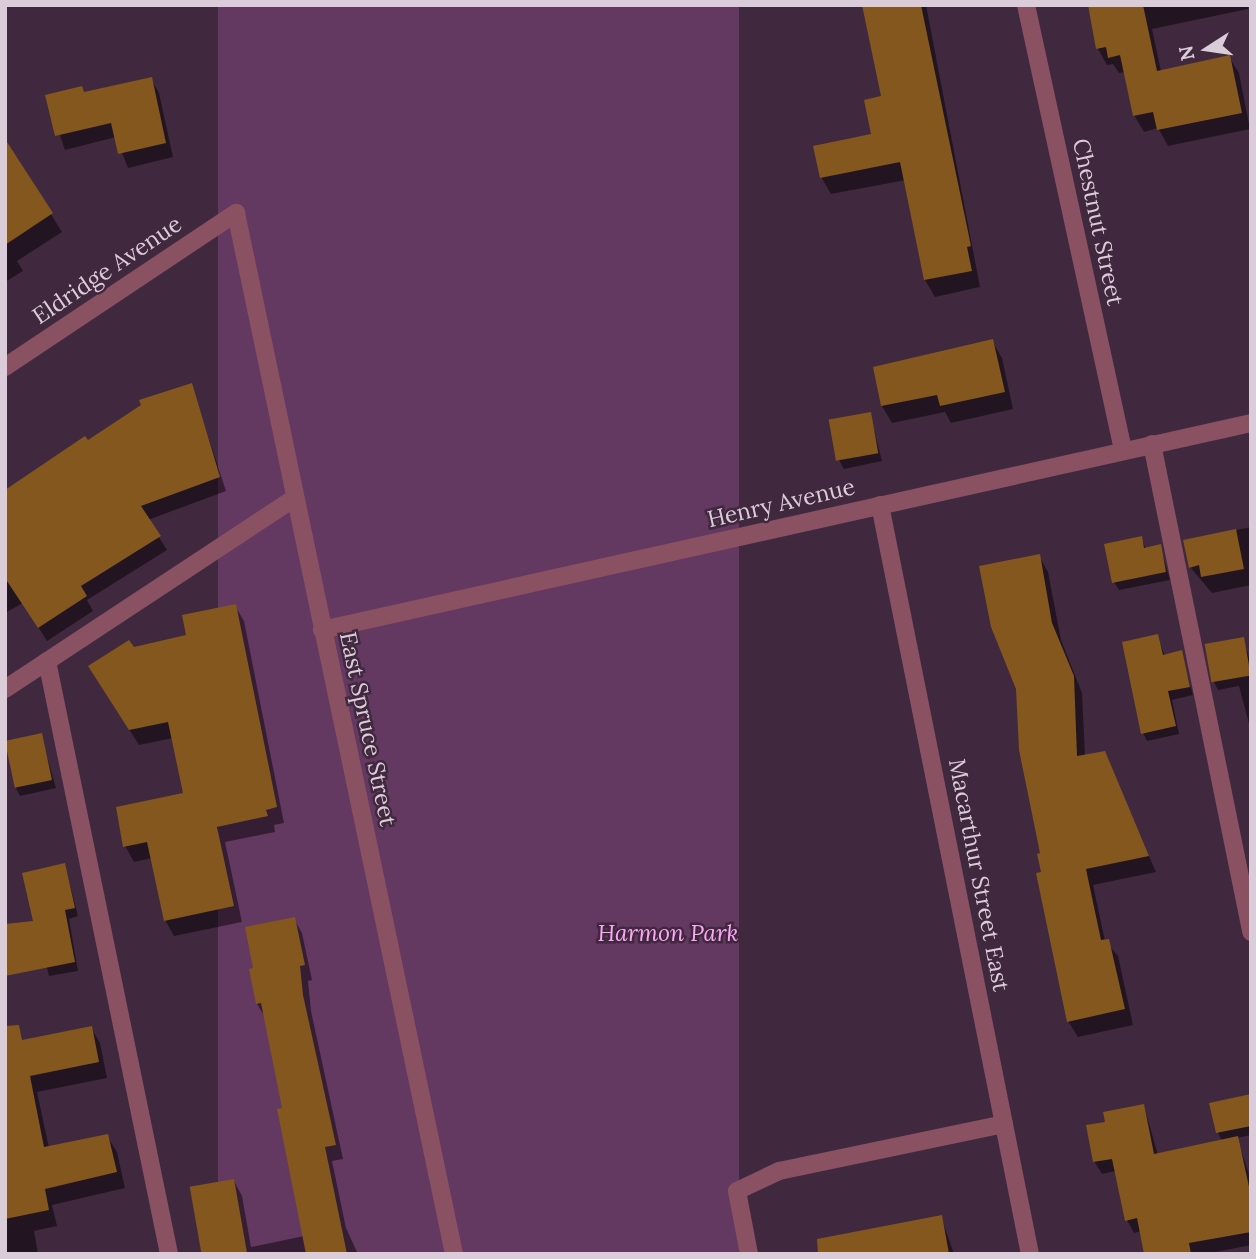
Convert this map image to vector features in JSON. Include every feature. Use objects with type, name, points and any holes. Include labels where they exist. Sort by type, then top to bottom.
[{"type":"street","name":"Chestnut Street","points":[[1026,5],[1123,449]]},
{"type":"street","name":"Eldridge Avenue","points":[[5,367],[236,213]]},
{"type":"street","name":"East Spruce Street","points":[[236,213],[454,1254]]},
{"type":"street","name":"Henry Avenue","points":[[323,630],[1123,449],[1251,423]]},
{"type":"street","points":[[1152,444],[1251,932]]},
{"type":"street","points":[[5,689],[295,498]]},
{"type":"street","name":"Macarthur Street East","points":[[880,505],[1030,1254]]},
{"type":"street","points":[[47,661],[169,1254]]},
{"type":"street","points":[[749,1254],[737,1191],[779,1171],[1004,1124]]},
{"type":"green space","name":"Harmon Park","points":[[218,5],[739,5],[739,1254],[218,1254]]},
{"type":"building","points":[[862,5],[921,5],[971,246],[967,247],[972,271],[924,280],[900,162],[820,178],[813,146],[871,134],[864,100],[881,96]]},
{"type":"building","points":[[1088,5],[1143,5],[1157,71],[1230,55],[1242,113],[1157,130],[1153,112],[1133,116],[1120,55],[1108,58],[1106,47],[1096,49]]},
{"type":"building","points":[[152,77],[166,143],[118,154],[111,123],[55,136],[45,95],[82,86],[84,92]]},
{"type":"building","points":[[5,139],[53,213],[5,245]]},
{"type":"building","points":[[993,339],[1005,392],[940,406],[937,395],[881,406],[873,367]]},
{"type":"building","points":[[192,383],[220,477],[141,506],[161,536],[81,586],[87,596],[38,628],[5,578],[5,490],[85,436],[88,440],[141,405],[139,400]]},
{"type":"building","points":[[871,412],[878,453],[836,461],[829,419]]},
{"type":"building","points":[[1236,529],[1244,569],[1201,577],[1199,565],[1189,568],[1183,540]]},
{"type":"building","points":[[1142,536],[1144,548],[1161,544],[1166,572],[1112,583],[1104,544]]},
{"type":"building","points":[[1040,554],[1052,623],[1074,676],[1077,756],[1105,751],[1149,856],[1086,869],[1101,940],[1109,939],[1125,1009],[1067,1022],[1036,873],[1041,872],[1037,854],[1040,853],[1019,750],[1016,689],[991,627],[979,566]]},
{"type":"building","points":[[236,604],[277,807],[266,810],[268,816],[217,827],[234,906],[164,921],[147,842],[123,847],[116,807],[183,793],[168,722],[129,730],[88,666],[129,640],[134,647],[186,635],[182,615]]},
{"type":"building","points":[[1158,634],[1163,655],[1182,650],[1190,687],[1168,691],[1176,726],[1141,734],[1122,642]]},
{"type":"building","points":[[1244,637],[1251,675],[1211,682],[1205,644]]},
{"type":"building","points":[[42,733],[52,780],[15,788],[5,741]]},
{"type":"building","points":[[65,863],[75,908],[65,910],[75,962],[5,976],[5,924],[33,921],[22,873]]},
{"type":"building","points":[[295,917],[305,965],[300,966],[303,995],[336,1145],[325,1147],[347,1254],[306,1254],[277,1109],[282,1108],[261,1003],[256,1004],[249,969],[253,968],[245,927]]},
{"type":"building","points":[[19,1025],[22,1040],[92,1026],[99,1062],[30,1076],[44,1147],[108,1134],[117,1172],[45,1189],[49,1210],[5,1219],[5,1026]]},
{"type":"building","points":[[1251,1094],[1251,1126],[1216,1133],[1209,1103]]},
{"type":"building","points":[[1144,1104],[1154,1154],[1238,1136],[1251,1196],[1251,1232],[1189,1243],[1191,1254],[1144,1254],[1137,1218],[1125,1221],[1112,1159],[1093,1162],[1086,1125],[1105,1122],[1103,1112]]},
{"type":"building","points":[[234,1179],[247,1254],[202,1254],[190,1187]]},
{"type":"building","points":[[942,1215],[949,1254],[818,1254],[817,1239]]}]
